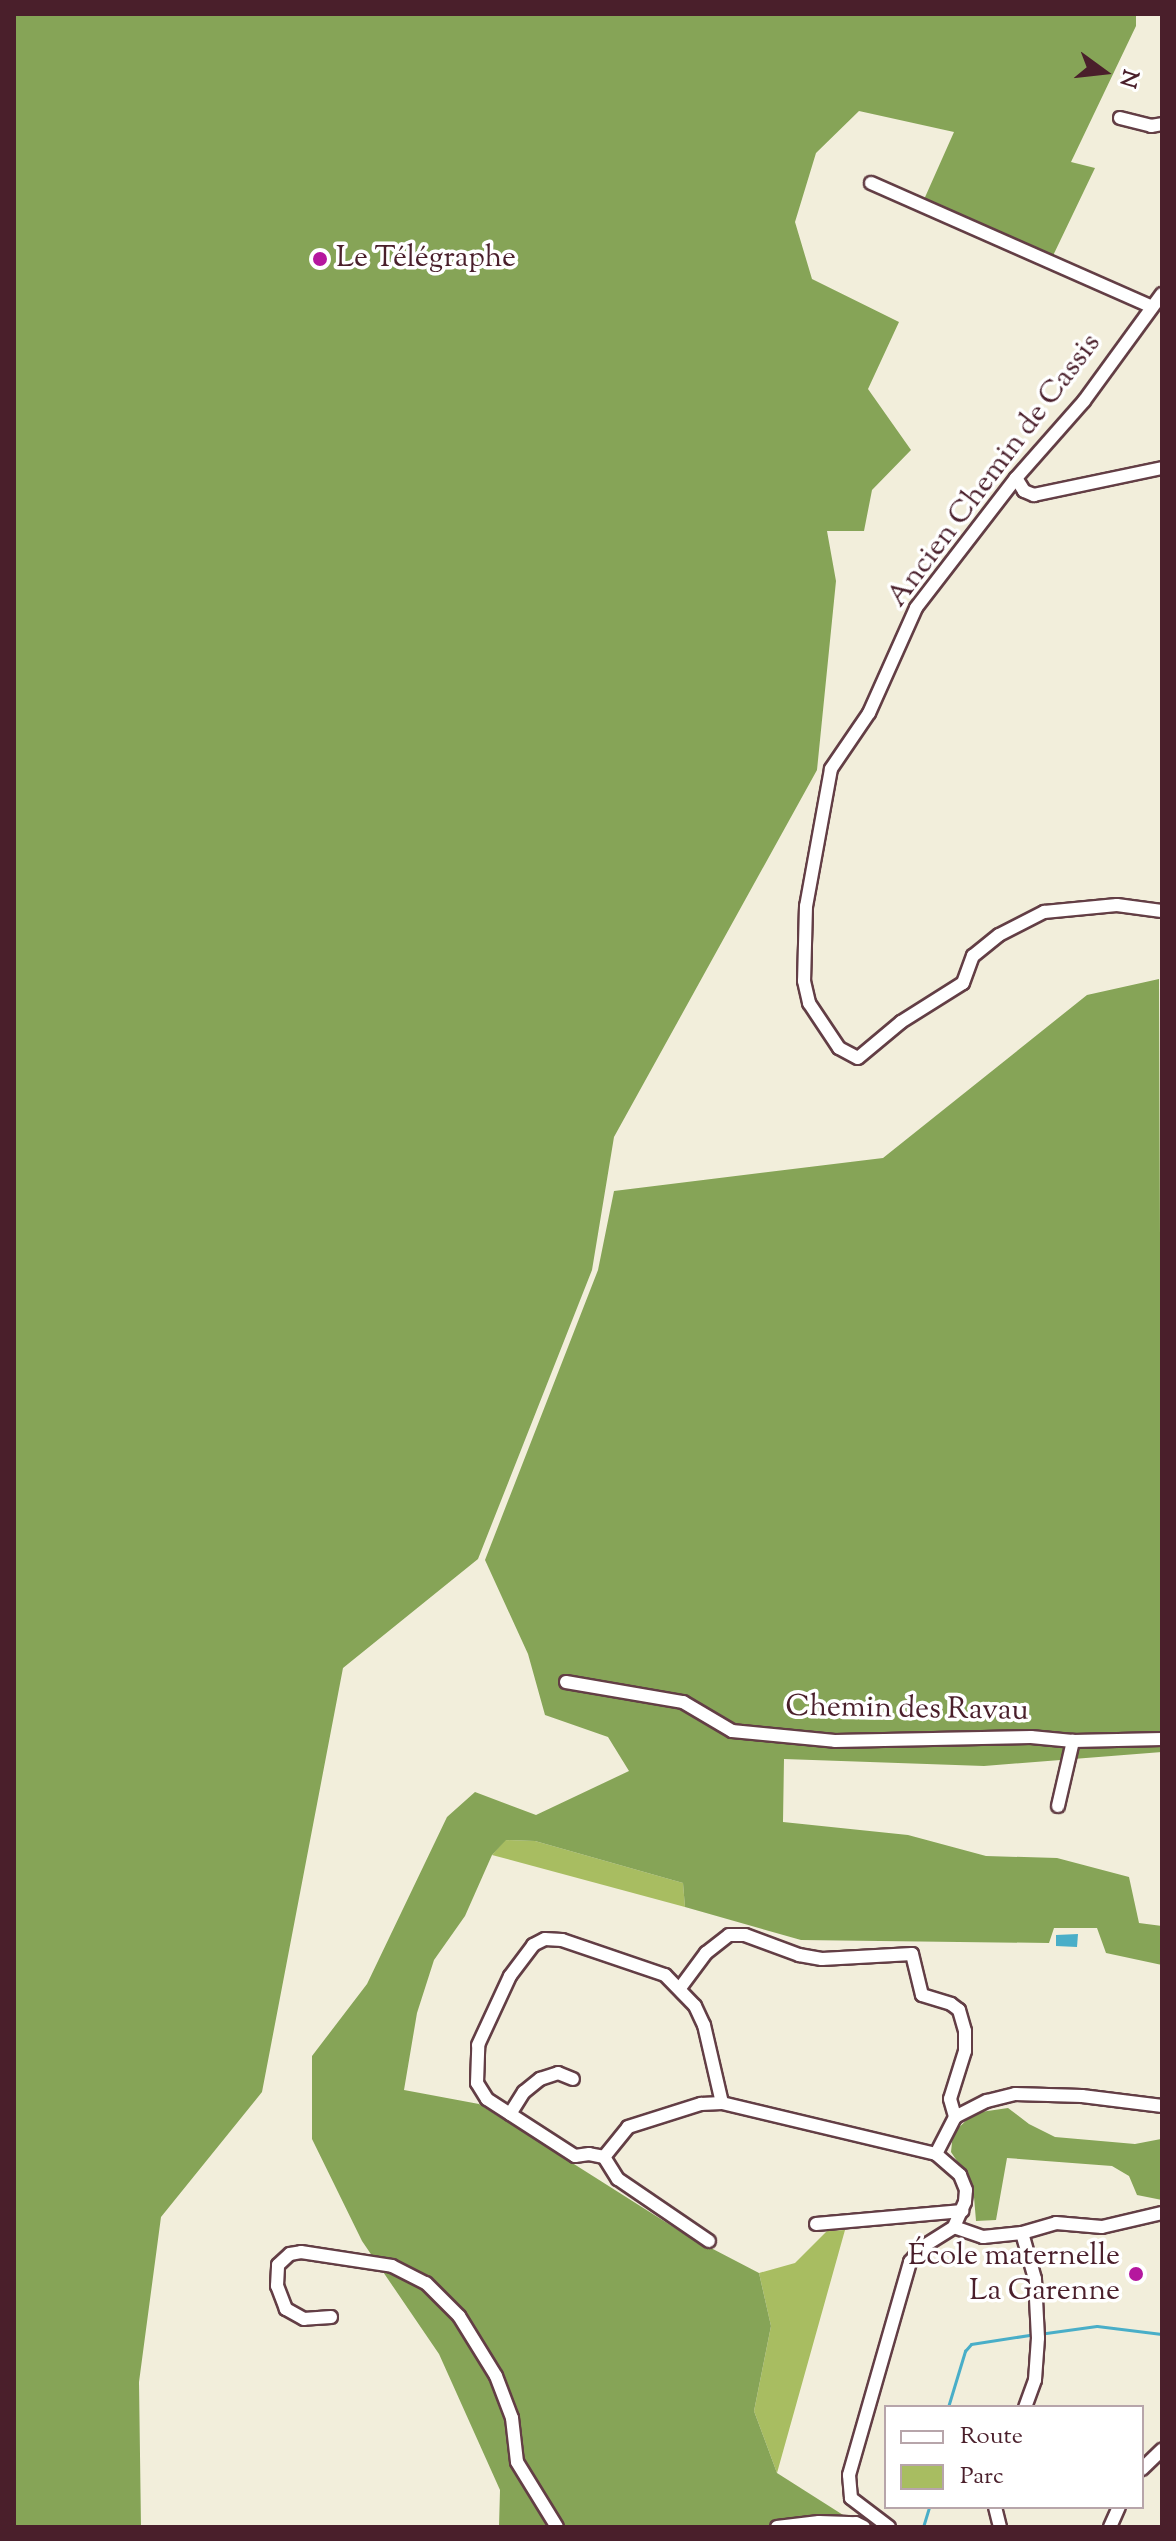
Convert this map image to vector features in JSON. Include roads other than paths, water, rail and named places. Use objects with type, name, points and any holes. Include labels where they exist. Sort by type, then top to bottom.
[{"type":"street","points":[[1120,118],[1151,126],[1162,124]]},
{"type":"street","points":[[871,183],[1152,307]]},
{"type":"street","name":"Ancien Chemin de Cassis","points":[[1162,294],[1084,401],[1016,478],[916,608],[869,713],[831,769],[806,906],[804,981],[809,1003],[821,1026],[845,1054],[858,1058],[879,1038],[963,983],[973,956],[999,935],[1044,912],[1117,905],[1162,911]]},
{"type":"street","points":[[1016,478],[1024,491],[1034,495],[1162,468]]},
{"type":"street","name":"Chemin des Ravau","points":[[566,1682],[683,1702],[732,1731],[835,1741],[1031,1737],[1073,1741],[1162,1739]]},
{"type":"street","points":[[1058,1806],[1073,1741]]},
{"type":"street","points":[[680,1988],[706,1953],[729,1935],[745,1935],[799,1955],[822,1959],[912,1954],[922,1995],[951,2004],[959,2010],[965,2031],[965,2051],[950,2099],[955,2117]]},
{"type":"street","points":[[709,2241],[618,2179],[604,2157],[589,2154],[575,2156],[487,2099],[477,2083],[475,2064],[478,2045],[510,1976],[533,1945],[545,1939],[562,1940],[642,1965],[665,1975],[680,1988],[695,2006],[704,2025],[722,2103]]},
{"type":"street","points":[[510,2114],[524,2092],[540,2079],[558,2073],[573,2079]]},
{"type":"street","points":[[936,2154],[955,2117],[987,2101],[1015,2094],[1082,2096],[1162,2106]]},
{"type":"street","points":[[604,2157],[628,2127],[701,2104],[722,2103],[936,2154],[960,2175],[966,2190],[962,2211],[954,2227],[924,2246],[910,2262],[849,2475],[851,2498],[889,2527]]},
{"type":"street","points":[[816,2224],[962,2211]]},
{"type":"street","points":[[954,2227],[983,2237],[1022,2233],[1056,2223],[1102,2227],[1162,2213]]},
{"type":"street","points":[[1022,2233],[1035,2279],[1039,2355],[1026,2405]]},
{"type":"street","points":[[331,2317],[304,2319],[286,2309],[277,2286],[278,2265],[290,2254],[301,2252],[392,2266],[426,2283],[459,2316],[496,2376],[512,2418],[517,2462],[557,2527]]},
{"type":"street","points":[[1144,2467],[1162,2450]]},
{"type":"street","points":[[777,2527],[819,2522],[856,2523],[864,2527]]},
{"type":"water","points":[[1078,1934],[1077,1947],[1056,1946],[1056,1935]]},
{"type":"waterway","points":[[1046,2333],[1097,2326],[1162,2334]]},
{"type":"waterway","points":[[949,2405],[965,2351],[971,2344],[1029,2335]]},
{"type":"waterway","points":[[923,2527],[928,2509]]},
{"type":"place","name":"Le Télégraphe","points":[[320,259]]},
{"type":"place","name":"École maternelle La Garenne","points":[[1136,2274]]}]
